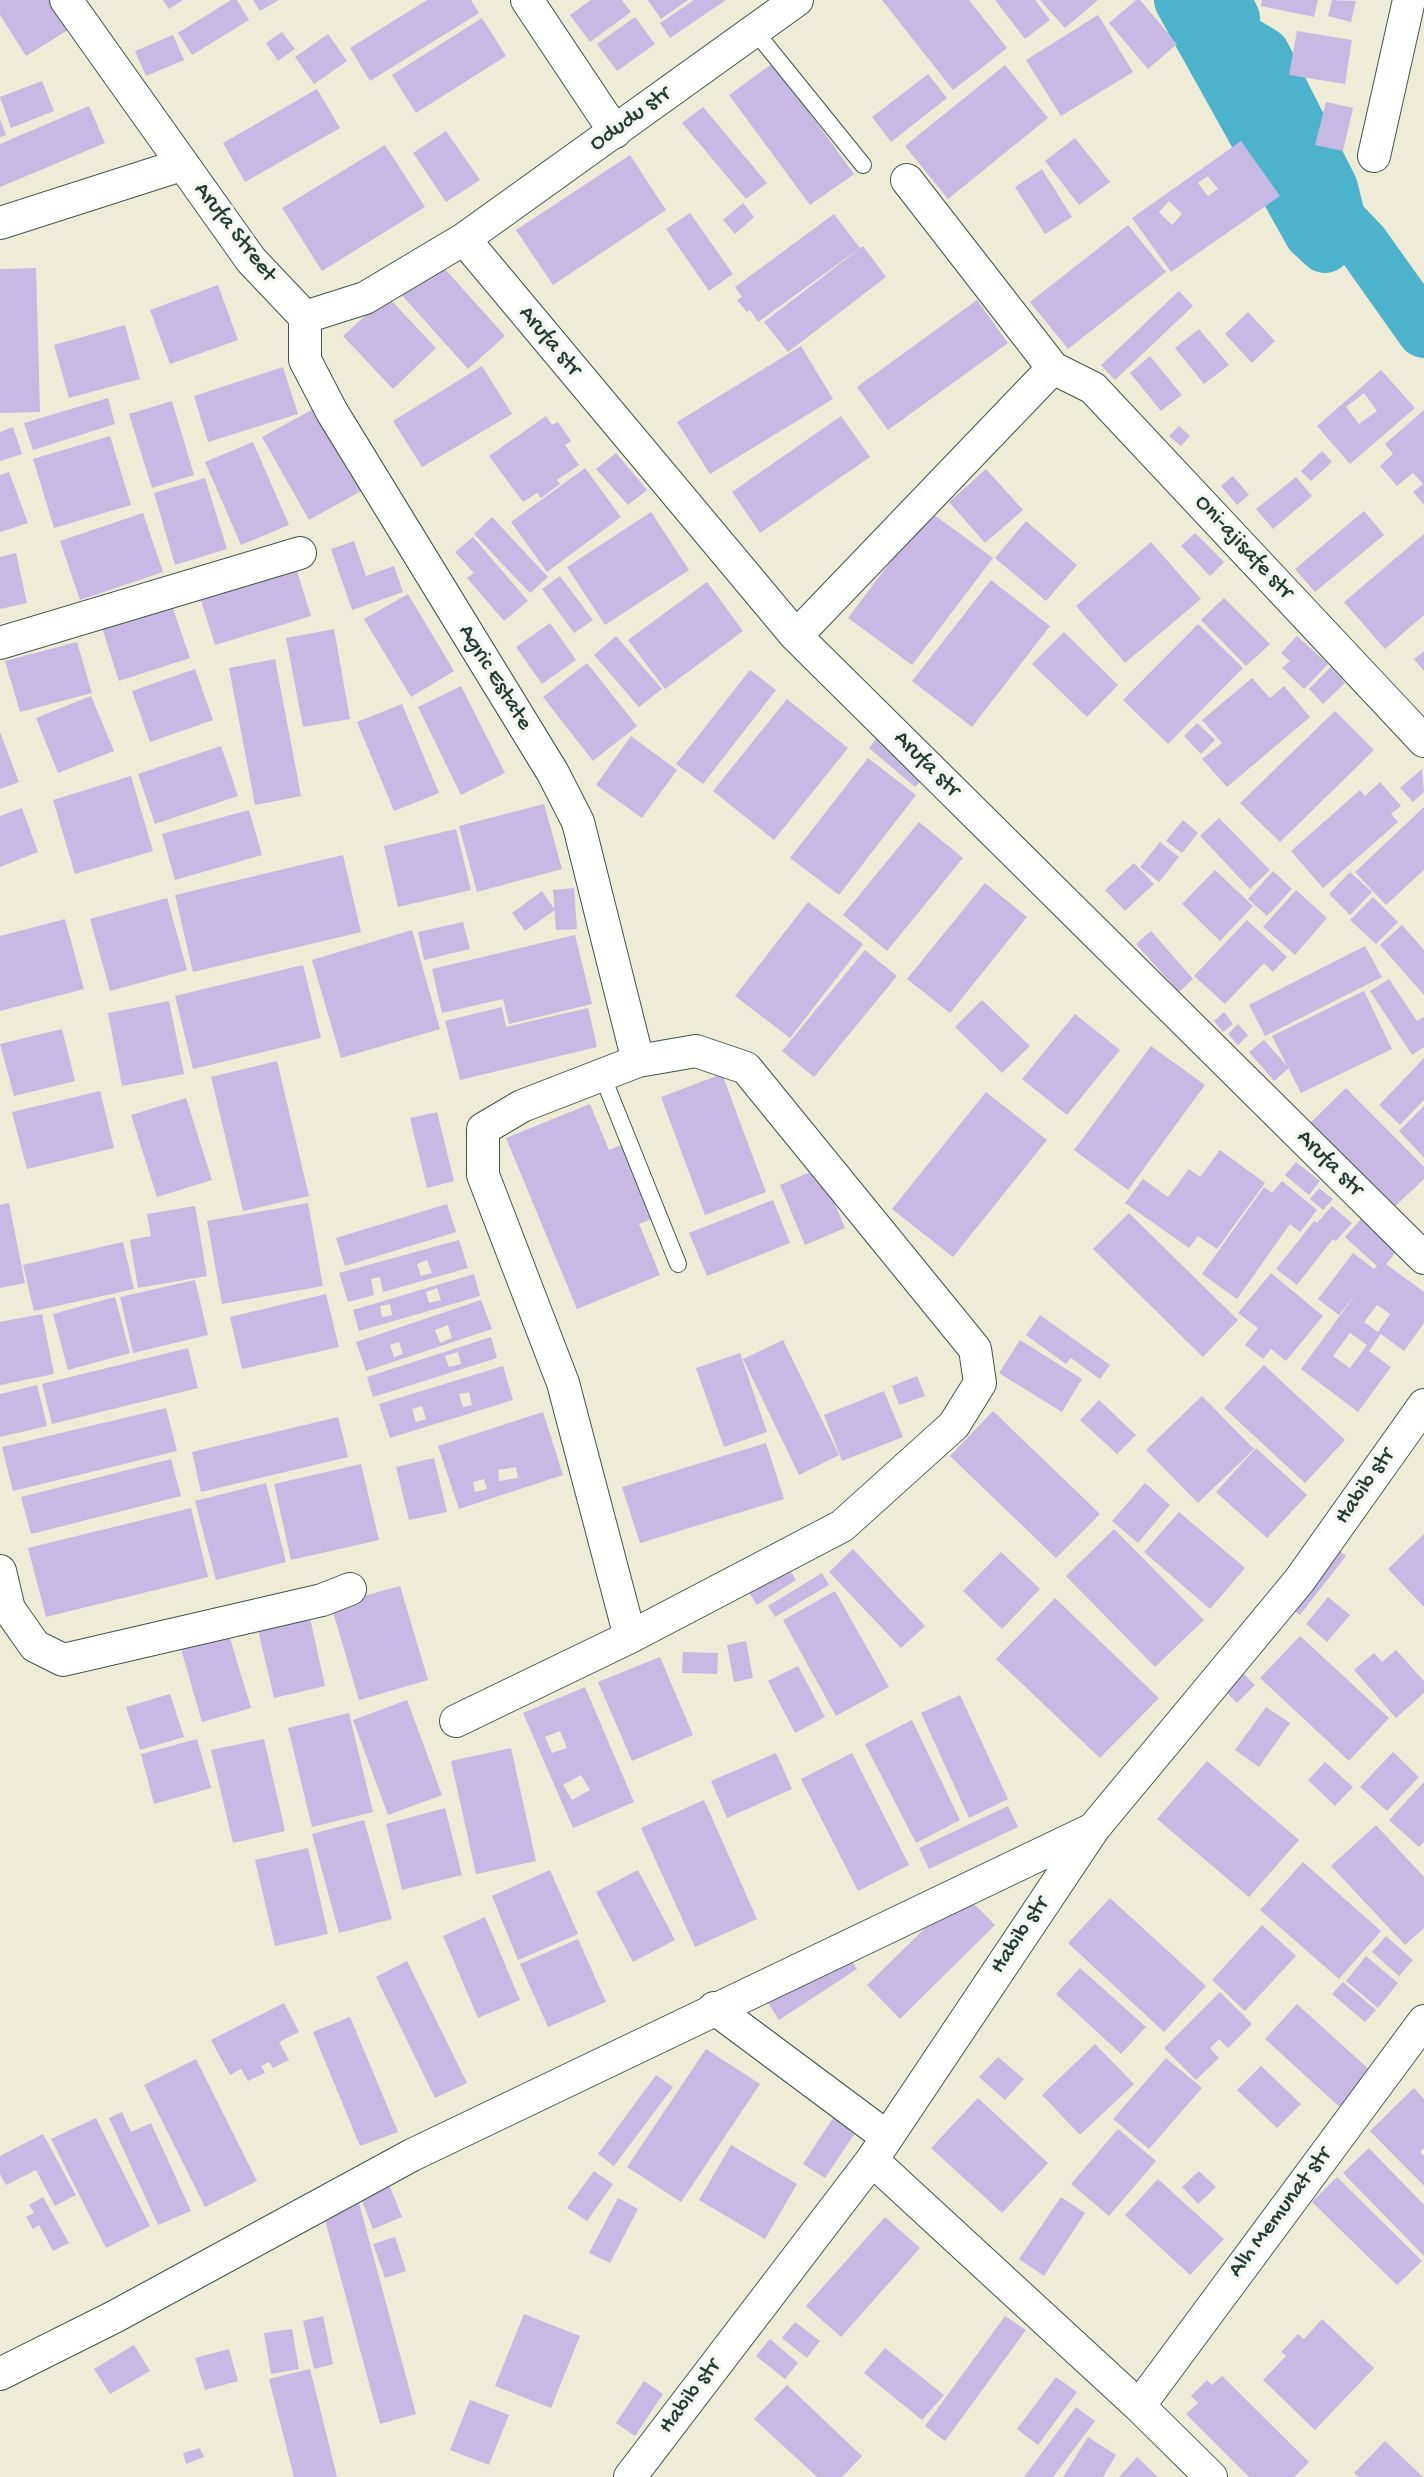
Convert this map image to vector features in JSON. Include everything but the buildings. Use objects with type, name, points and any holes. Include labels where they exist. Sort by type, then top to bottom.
[{"type":"street","name":"Arufa Street","points":[[66,0],[251,260],[305,317]]},
{"type":"street","points":[[527,0],[615,132]]},
{"type":"street","name":"Odudu str","points":[[464,239],[797,0]]},
{"type":"street","points":[[1374,156],[1409,0]]},
{"type":"street","points":[[0,223],[181,165]]},
{"type":"street","name":"Oni-ajisafe str","points":[[906,180],[1053,368],[1093,388],[1424,741]]},
{"type":"street","points":[[305,317],[365,298],[464,239]]},
{"type":"street","name":"Arufa str","points":[[464,239],[796,636],[1424,1258]]},
{"type":"street","name":"Agric Estate","points":[[305,317],[305,360],[332,412],[553,773],[578,822],[638,1061]]},
{"type":"street","points":[[796,636],[1053,368]]},
{"type":"street","points":[[0,643],[300,553]]},
{"type":"street","points":[[456,1721],[630,1637],[842,1526],[954,1425],[980,1383],[975,1349],[746,1068],[696,1051],[638,1061],[522,1106],[483,1129],[483,1175],[563,1383],[630,1637]]},
{"type":"street","name":"Habib str","points":[[630,2477],[879,2148],[1094,1828],[1299,1581],[1424,1405]]},
{"type":"street","points":[[0,1571],[9,1609],[34,1646],[63,1660],[322,1600],[350,1588]]},
{"type":"street","points":[[0,2374],[114,2317],[412,2155],[1094,1828]]},
{"type":"street","points":[[714,2008],[879,2148],[1211,2477]]},
{"type":"street","name":"Alh Memunat str","points":[[1139,2406],[1424,2021]]},
{"type":"lane","points":[[754,30],[863,165]]},
{"type":"lane","points":[[602,1075],[678,1264]]},
{"type":"waterway","points":[[1181,0],[1311,233],[1325,246]]},
{"type":"waterway","points":[[1223,0],[1233,18],[1230,34],[1263,54],[1331,188],[1339,220],[1363,245],[1424,331]]}]
